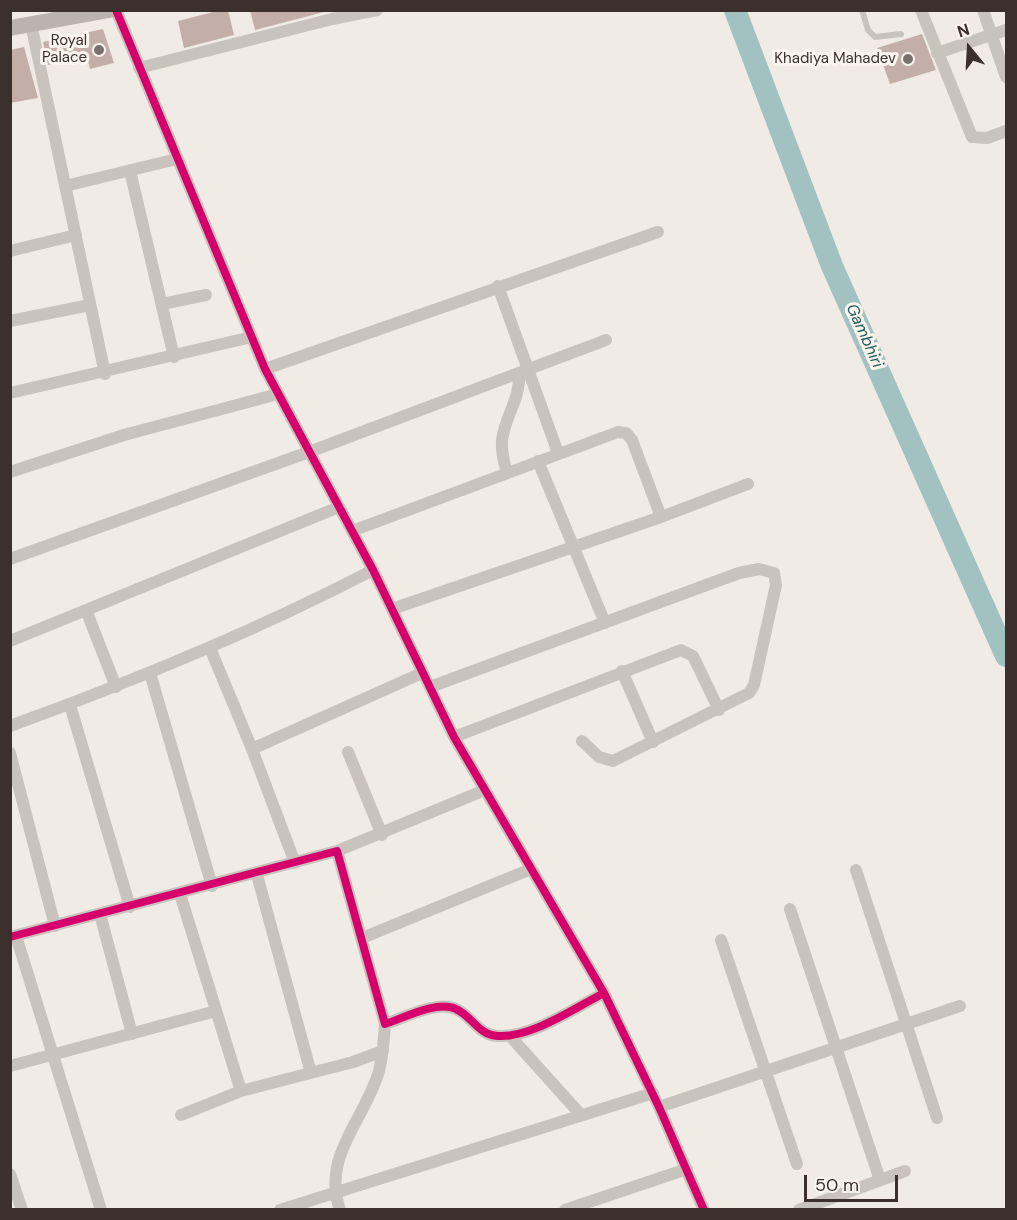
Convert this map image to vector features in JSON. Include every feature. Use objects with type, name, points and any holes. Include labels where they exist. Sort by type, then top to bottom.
[{"type":"street","points":[[10,28],[109,10]]},
{"type":"street","points":[[116,10],[265,369],[373,570],[454,737],[604,993],[659,1107],[704,1209]]},
{"type":"street","points":[[140,68],[331,15],[377,10]]},
{"type":"street","points":[[921,10],[972,137],[987,138],[1006,131]]},
{"type":"street","points":[[983,10],[1006,77]]},
{"type":"street","points":[[31,24],[105,374]]},
{"type":"street","points":[[937,53],[1006,30]]},
{"type":"street","points":[[65,186],[177,159]]},
{"type":"street","points":[[130,171],[174,357]]},
{"type":"street","points":[[265,369],[658,232]]},
{"type":"street","points":[[10,251],[76,236]]},
{"type":"street","points":[[498,286],[524,371],[558,453]]},
{"type":"street","points":[[162,304],[206,295]]},
{"type":"street","points":[[10,321],[90,305]]},
{"type":"street","points":[[10,393],[105,374],[252,338]]},
{"type":"street","points":[[10,560],[309,452],[606,340]]},
{"type":"street","points":[[507,473],[501,452],[502,438],[524,371]]},
{"type":"street","points":[[10,472],[124,435],[278,394]]},
{"type":"street","points":[[352,531],[618,432],[626,433],[638,453],[661,517]]},
{"type":"street","points":[[538,461],[605,623]]},
{"type":"street","points":[[392,609],[661,517],[748,484]]},
{"type":"street","points":[[10,641],[339,507]]},
{"type":"street","points":[[430,687],[739,573],[759,568],[774,573],[776,585],[754,685],[743,698],[621,759],[606,761],[582,741]]},
{"type":"street","points":[[10,726],[70,705],[210,648],[312,602],[373,570]]},
{"type":"street","points":[[86,610],[116,687]]},
{"type":"street","points":[[210,648],[252,749],[295,864]]},
{"type":"street","points":[[454,737],[672,652],[687,651],[697,664],[719,710]]},
{"type":"street","points":[[622,671],[653,742]]},
{"type":"street","points":[[150,673],[212,886]]},
{"type":"street","points":[[252,749],[422,673]]},
{"type":"street","points":[[70,705],[130,907]]},
{"type":"street","points":[[348,752],[382,835]]},
{"type":"street","points":[[10,753],[55,926]]},
{"type":"street","points":[[101,1209],[13,937],[257,875],[337,851],[382,835],[485,790]]},
{"type":"street","points":[[337,851],[385,1024],[379,1072],[340,1152],[334,1173],[333,1191],[340,1209]]},
{"type":"street","points":[[362,938],[531,868]]},
{"type":"street","points":[[856,870],[937,1118]]},
{"type":"street","points":[[257,875],[311,1073]]},
{"type":"street","points":[[180,894],[241,1091]]},
{"type":"street","points":[[790,909],[880,1180]]},
{"type":"street","points":[[100,914],[132,1034]]},
{"type":"street","points":[[721,940],[797,1164]]},
{"type":"street","points":[[385,1024],[447,1006],[458,1009],[482,1032],[496,1036],[510,1036],[529,1031],[604,993]]},
{"type":"street","points":[[659,1107],[960,1006]]},
{"type":"street","points":[[10,1066],[216,1011]]},
{"type":"street","points":[[510,1036],[581,1115]]},
{"type":"street","points":[[181,1115],[241,1091],[311,1073],[383,1050]]},
{"type":"street","points":[[280,1209],[652,1093]]},
{"type":"street","points":[[565,1209],[687,1168]]},
{"type":"street","points":[[799,1209],[905,1170]]},
{"type":"street","points":[[10,1174],[22,1209]]},
{"type":"lane","points":[[862,10],[868,30],[875,37],[901,33]]},
{"type":"building","points":[[228,10],[234,35],[184,48],[178,21]]},
{"type":"building","points":[[250,10],[328,10],[328,11],[255,30]]},
{"type":"building","points":[[103,29],[114,63],[90,69],[87,57],[48,65],[43,42]]},
{"type":"building","name":"Khadiya Mahadev","points":[[922,34],[936,70],[890,84],[877,48]]},
{"type":"building","points":[[24,47],[38,98],[10,103],[10,50]]},
{"type":"waterway","name":"Gambhiri","points":[[735,10],[832,266],[1006,656]]},
{"type":"cycle path","points":[[116,10],[265,369],[373,570],[454,737],[604,993],[659,1107],[704,1210]]},
{"type":"cycle path","points":[[10,937],[337,851],[385,1024],[430,1008],[448,1007],[462,1012],[480,1029],[491,1035],[511,1035],[552,1021],[604,993]]},
{"type":"place","name":"Royal Palace","points":[[99,50]]},
{"type":"place","name":"Khadiya Mahadev","points":[[908,59]]}]
